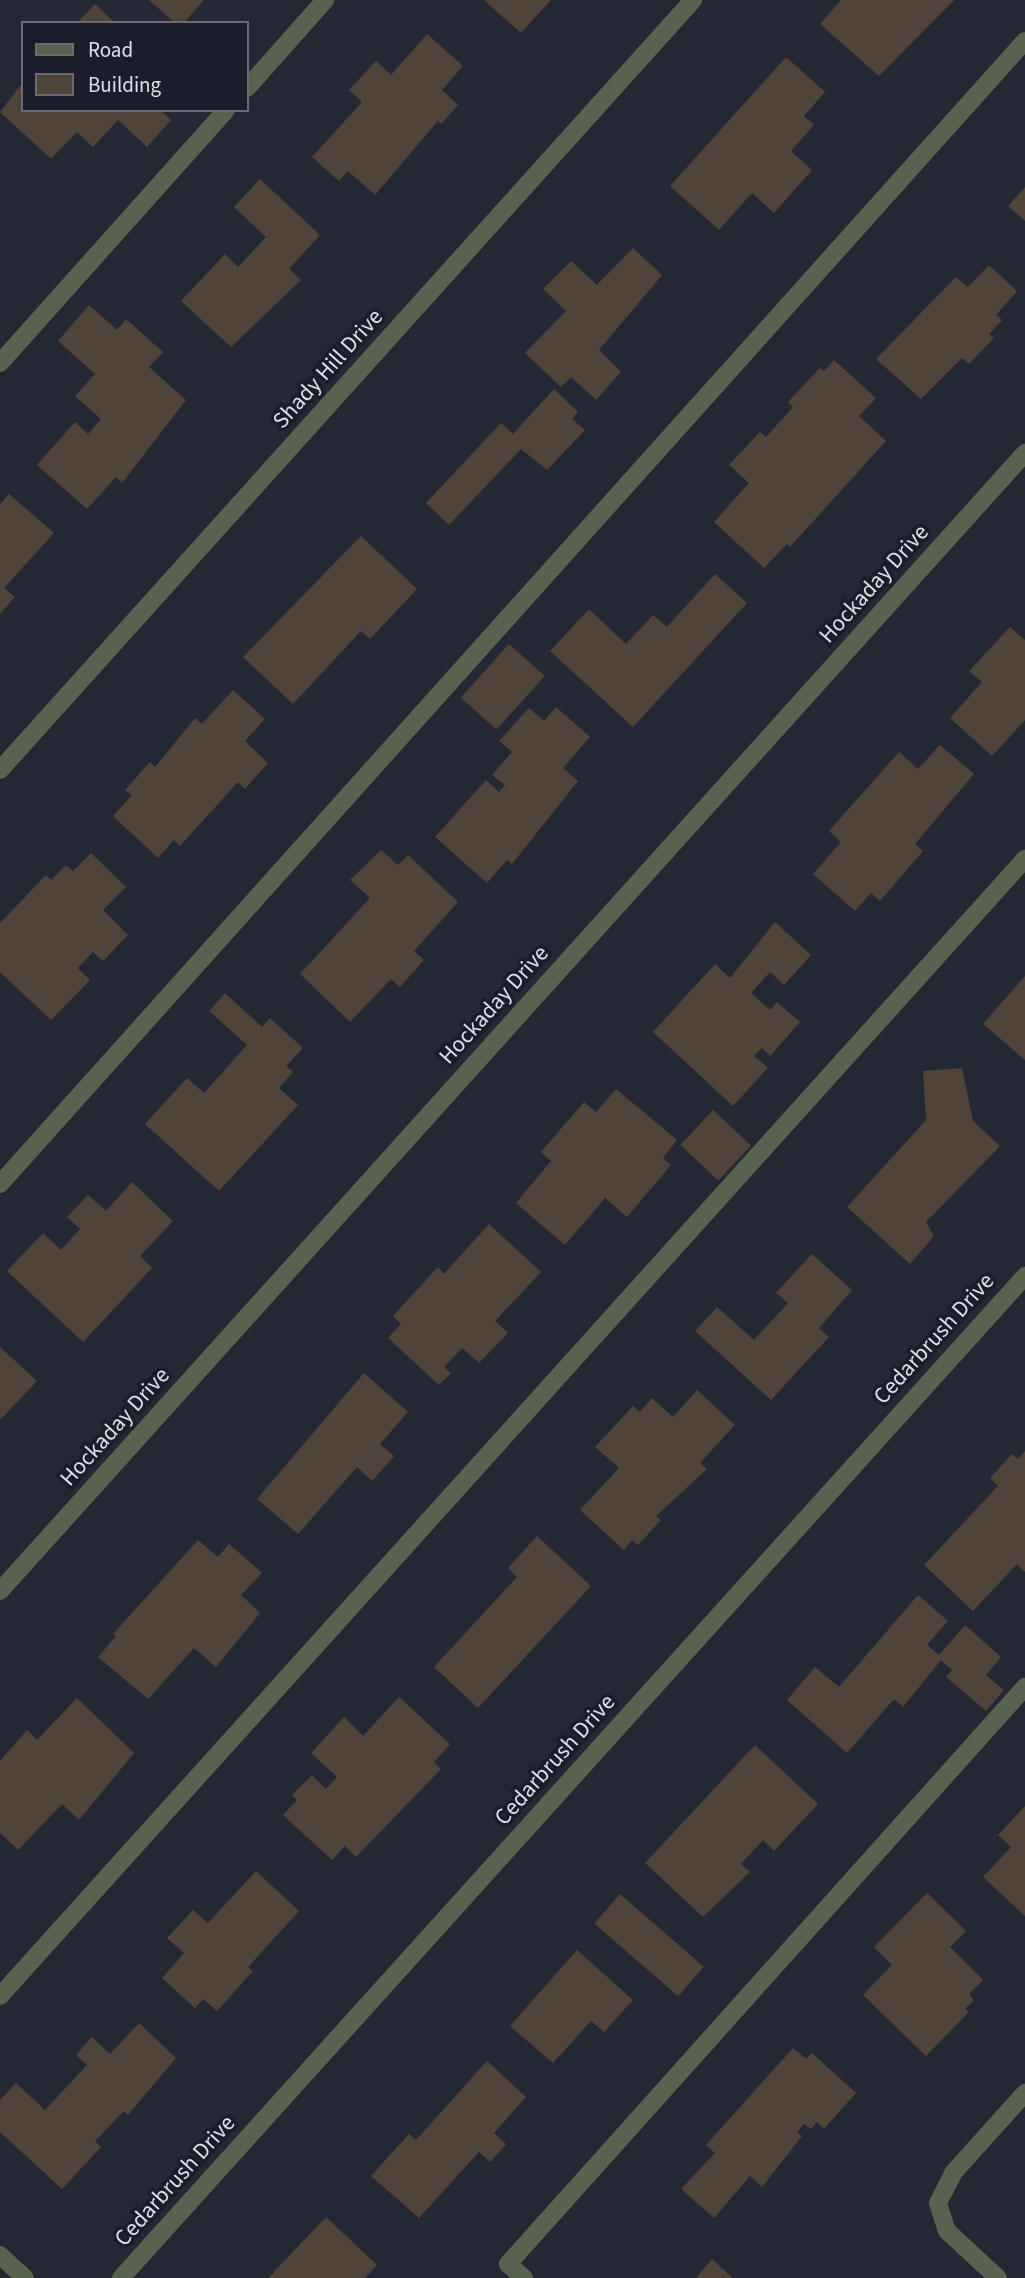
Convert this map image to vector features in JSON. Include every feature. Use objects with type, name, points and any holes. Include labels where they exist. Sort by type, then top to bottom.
[{"type":"street","points":[[248,87],[325,0]]},
{"type":"street","name":"Shady Hill Drive","points":[[0,770],[693,0]]},
{"type":"street","points":[[0,1184],[1025,41]]},
{"type":"street","points":[[0,363],[224,112]]},
{"type":"street","name":"Hockaday Drive","points":[[0,1591],[1025,453]]},
{"type":"street","points":[[0,1996],[1025,859]]},
{"type":"street","name":"Cedarbrush Drive","points":[[121,2278],[1025,1276]]},
{"type":"street","points":[[524,2278],[508,2264],[1025,1688]]},
{"type":"street","points":[[998,2278],[947,2231],[938,2203],[953,2173],[1025,2093]]},
{"type":"street","points":[[0,2255],[25,2278]]},
{"type":"building","points":[[149,0],[204,0],[186,21],[173,21]]},
{"type":"building","points":[[484,0],[551,0],[521,33]]},
{"type":"building","points":[[841,0],[954,0],[879,76],[820,24]]},
{"type":"building","points":[[95,4],[113,21],[79,21]]},
{"type":"building","points":[[427,34],[463,66],[442,90],[458,105],[441,124],[438,121],[375,195],[348,171],[339,181],[312,157],[362,102],[349,90],[376,61],[391,75]]},
{"type":"building","points":[[786,57],[825,92],[804,116],[814,125],[791,151],[812,170],[774,213],[752,193],[719,230],[670,186]]},
{"type":"building","points":[[21,85],[21,112],[162,112],[171,120],[147,147],[118,120],[93,147],[77,132],[51,159],[0,112]]},
{"type":"building","points":[[260,179],[320,235],[289,269],[301,280],[231,347],[181,301],[225,254],[238,267],[266,237],[234,207]]},
{"type":"building","points":[[1025,187],[1025,221],[1008,206]]},
{"type":"building","points":[[633,248],[662,275],[599,350],[621,372],[596,400],[571,377],[561,387],[525,353],[566,311],[543,289],[571,261],[597,285]]},
{"type":"building","points":[[989,265],[1017,291],[996,315],[1002,320],[989,334],[994,338],[969,364],[962,358],[921,399],[876,359],[956,277],[968,287]]},
{"type":"building","points":[[89,305],[117,330],[126,319],[163,352],[149,367],[186,400],[122,483],[116,477],[87,509],[37,465],[75,422],[88,434],[101,419],[75,396],[95,374],[58,341]]},
{"type":"building","points":[[834,360],[876,398],[859,416],[886,441],[790,547],[787,544],[764,568],[714,522],[749,483],[729,465],[760,432],[766,437],[793,407],[788,402],[820,368],[824,371]]},
{"type":"building","points":[[554,389],[578,412],[572,419],[585,430],[547,470],[521,449],[449,525],[426,503],[501,423],[513,434]]},
{"type":"building","points":[[9,494],[54,533],[4,588],[15,597],[0,614],[0,504]]},
{"type":"building","points":[[361,536],[417,589],[370,639],[361,631],[293,704],[243,657]]},
{"type":"building","points":[[715,574],[747,603],[633,727],[550,651],[589,609],[626,644],[653,615],[667,627]]},
{"type":"building","points":[[1010,627],[1025,640],[1025,720],[992,756],[950,718],[982,682],[969,671]]},
{"type":"building","points":[[509,644],[545,676],[496,730],[461,698]]},
{"type":"building","points":[[233,690],[265,719],[245,741],[268,763],[245,789],[238,782],[180,846],[174,840],[158,858],[113,816],[132,795],[125,790],[150,762],[155,767],[195,718],[202,724]]},
{"type":"building","points":[[556,707],[590,737],[563,768],[578,781],[512,864],[507,860],[487,883],[435,837],[486,780],[499,792],[505,785],[492,775],[512,752],[499,741],[529,708],[544,721]]},
{"type":"building","points":[[940,745],[974,774],[915,844],[923,851],[880,901],[871,893],[855,911],[813,874],[841,842],[829,831],[899,752],[918,769]]},
{"type":"building","points":[[381,850],[398,865],[408,855],[458,902],[414,951],[424,960],[400,987],[391,979],[350,1022],[300,974],[370,898],[350,880]]},
{"type":"building","points":[[91,853],[126,887],[103,910],[128,935],[103,961],[93,952],[78,968],[90,980],[51,1020],[0,972],[0,923],[46,875],[51,880],[66,865],[73,871]]},
{"type":"building","points":[[775,922],[811,955],[784,985],[770,972],[751,993],[770,1010],[777,1002],[800,1022],[770,1056],[762,1048],[754,1056],[768,1068],[733,1106],[653,1032],[715,964],[730,978]]},
{"type":"building","points":[[1025,976],[1025,1060],[983,1024]]},
{"type":"building","points":[[225,993],[262,1027],[270,1018],[303,1048],[286,1066],[293,1072],[279,1088],[298,1105],[219,1191],[145,1124],[187,1078],[204,1093],[247,1045],[209,1011]]},
{"type":"building","points":[[962,1068],[973,1121],[1000,1146],[926,1222],[934,1236],[910,1264],[847,1207],[926,1120],[923,1071]]},
{"type":"building","points":[[616,1089],[677,1140],[663,1158],[671,1165],[627,1217],[605,1198],[565,1245],[516,1203],[551,1161],[541,1152],[584,1102],[596,1112]]},
{"type":"building","points":[[713,1110],[751,1145],[718,1181],[680,1145]]},
{"type":"building","points":[[132,1182],[173,1221],[140,1256],[152,1268],[83,1342],[7,1271],[43,1233],[61,1250],[80,1229],[67,1217],[88,1195],[106,1211]]},
{"type":"building","points":[[489,1224],[541,1272],[495,1321],[508,1333],[479,1363],[462,1348],[444,1367],[451,1373],[439,1385],[388,1338],[401,1324],[393,1316],[438,1267],[444,1274]]},
{"type":"building","points":[[812,1254],[852,1290],[819,1328],[829,1337],[771,1400],[695,1331],[717,1307],[754,1340],[788,1303],[776,1293]]},
{"type":"building","points":[[0,1347],[37,1381],[0,1420]]},
{"type":"building","points":[[364,1373],[408,1412],[380,1444],[394,1456],[372,1481],[357,1467],[298,1534],[257,1499]]},
{"type":"building","points":[[697,1390],[735,1425],[700,1463],[707,1469],[656,1516],[661,1520],[638,1545],[632,1540],[624,1550],[580,1510],[619,1468],[595,1447],[633,1406],[640,1412],[652,1398],[673,1417]]},
{"type":"building","points":[[1025,1451],[1025,1572],[1017,1564],[973,1611],[924,1565],[998,1486],[990,1478],[1012,1454],[1018,1459]]},
{"type":"building","points":[[537,1536],[591,1586],[478,1708],[434,1667],[517,1577],[508,1568]]},
{"type":"building","points":[[198,1540],[218,1557],[229,1544],[262,1573],[241,1595],[260,1613],[216,1667],[194,1648],[148,1699],[98,1657],[116,1636],[113,1634]]},
{"type":"building","points":[[918,1595],[948,1621],[927,1645],[939,1655],[965,1625],[1001,1657],[986,1675],[1004,1690],[986,1711],[946,1677],[952,1670],[941,1660],[903,1707],[894,1699],[847,1753],[787,1700],[815,1667],[839,1687]]},
{"type":"building","points":[[399,1697],[450,1744],[434,1762],[441,1769],[356,1857],[345,1846],[332,1860],[283,1815],[297,1800],[292,1795],[312,1775],[326,1789],[337,1777],[311,1753],[344,1717],[363,1736]]},
{"type":"building","points":[[77,1698],[134,1753],[79,1820],[62,1804],[18,1850],[0,1833],[0,1761],[27,1730],[37,1740]]},
{"type":"building","points":[[755,1745],[818,1804],[774,1851],[763,1840],[741,1864],[750,1872],[703,1917],[645,1863]]},
{"type":"building","points":[[1025,1806],[1025,1916],[983,1877],[1011,1847],[998,1835]]},
{"type":"building","points":[[256,1871],[299,1911],[248,1967],[253,1971],[217,2011],[203,1999],[195,2008],[162,1978],[184,1953],[167,1938],[193,1910],[208,1923]]},
{"type":"building","points":[[927,1893],[966,1931],[950,1947],[983,1980],[969,1994],[974,2000],[965,2009],[969,2012],[926,2056],[863,1995],[892,1965],[874,1947]]},
{"type":"building","points":[[620,1894],[704,1967],[678,1996],[594,1923]]},
{"type":"building","points":[[577,1950],[633,2000],[604,2032],[591,2021],[553,2063],[510,2026]]},
{"type":"building","points":[[139,2023],[176,2058],[128,2115],[124,2111],[95,2141],[101,2147],[62,2189],[0,2132],[0,2100],[16,2083],[45,2110],[87,2065],[76,2055],[92,2037],[110,2054]]},
{"type":"building","points":[[793,2048],[806,2059],[812,2053],[856,2093],[824,2129],[817,2122],[811,2129],[804,2124],[797,2132],[802,2136],[762,2187],[750,2176],[714,2218],[681,2189],[715,2153],[706,2145]]},
{"type":"building","points":[[487,2061],[526,2097],[494,2133],[506,2144],[490,2162],[479,2152],[419,2218],[371,2176],[409,2134],[416,2140]]},
{"type":"building","points":[[326,2217],[377,2265],[365,2278],[268,2278]]},
{"type":"building","points":[[712,2259],[733,2278],[696,2278]]}]
